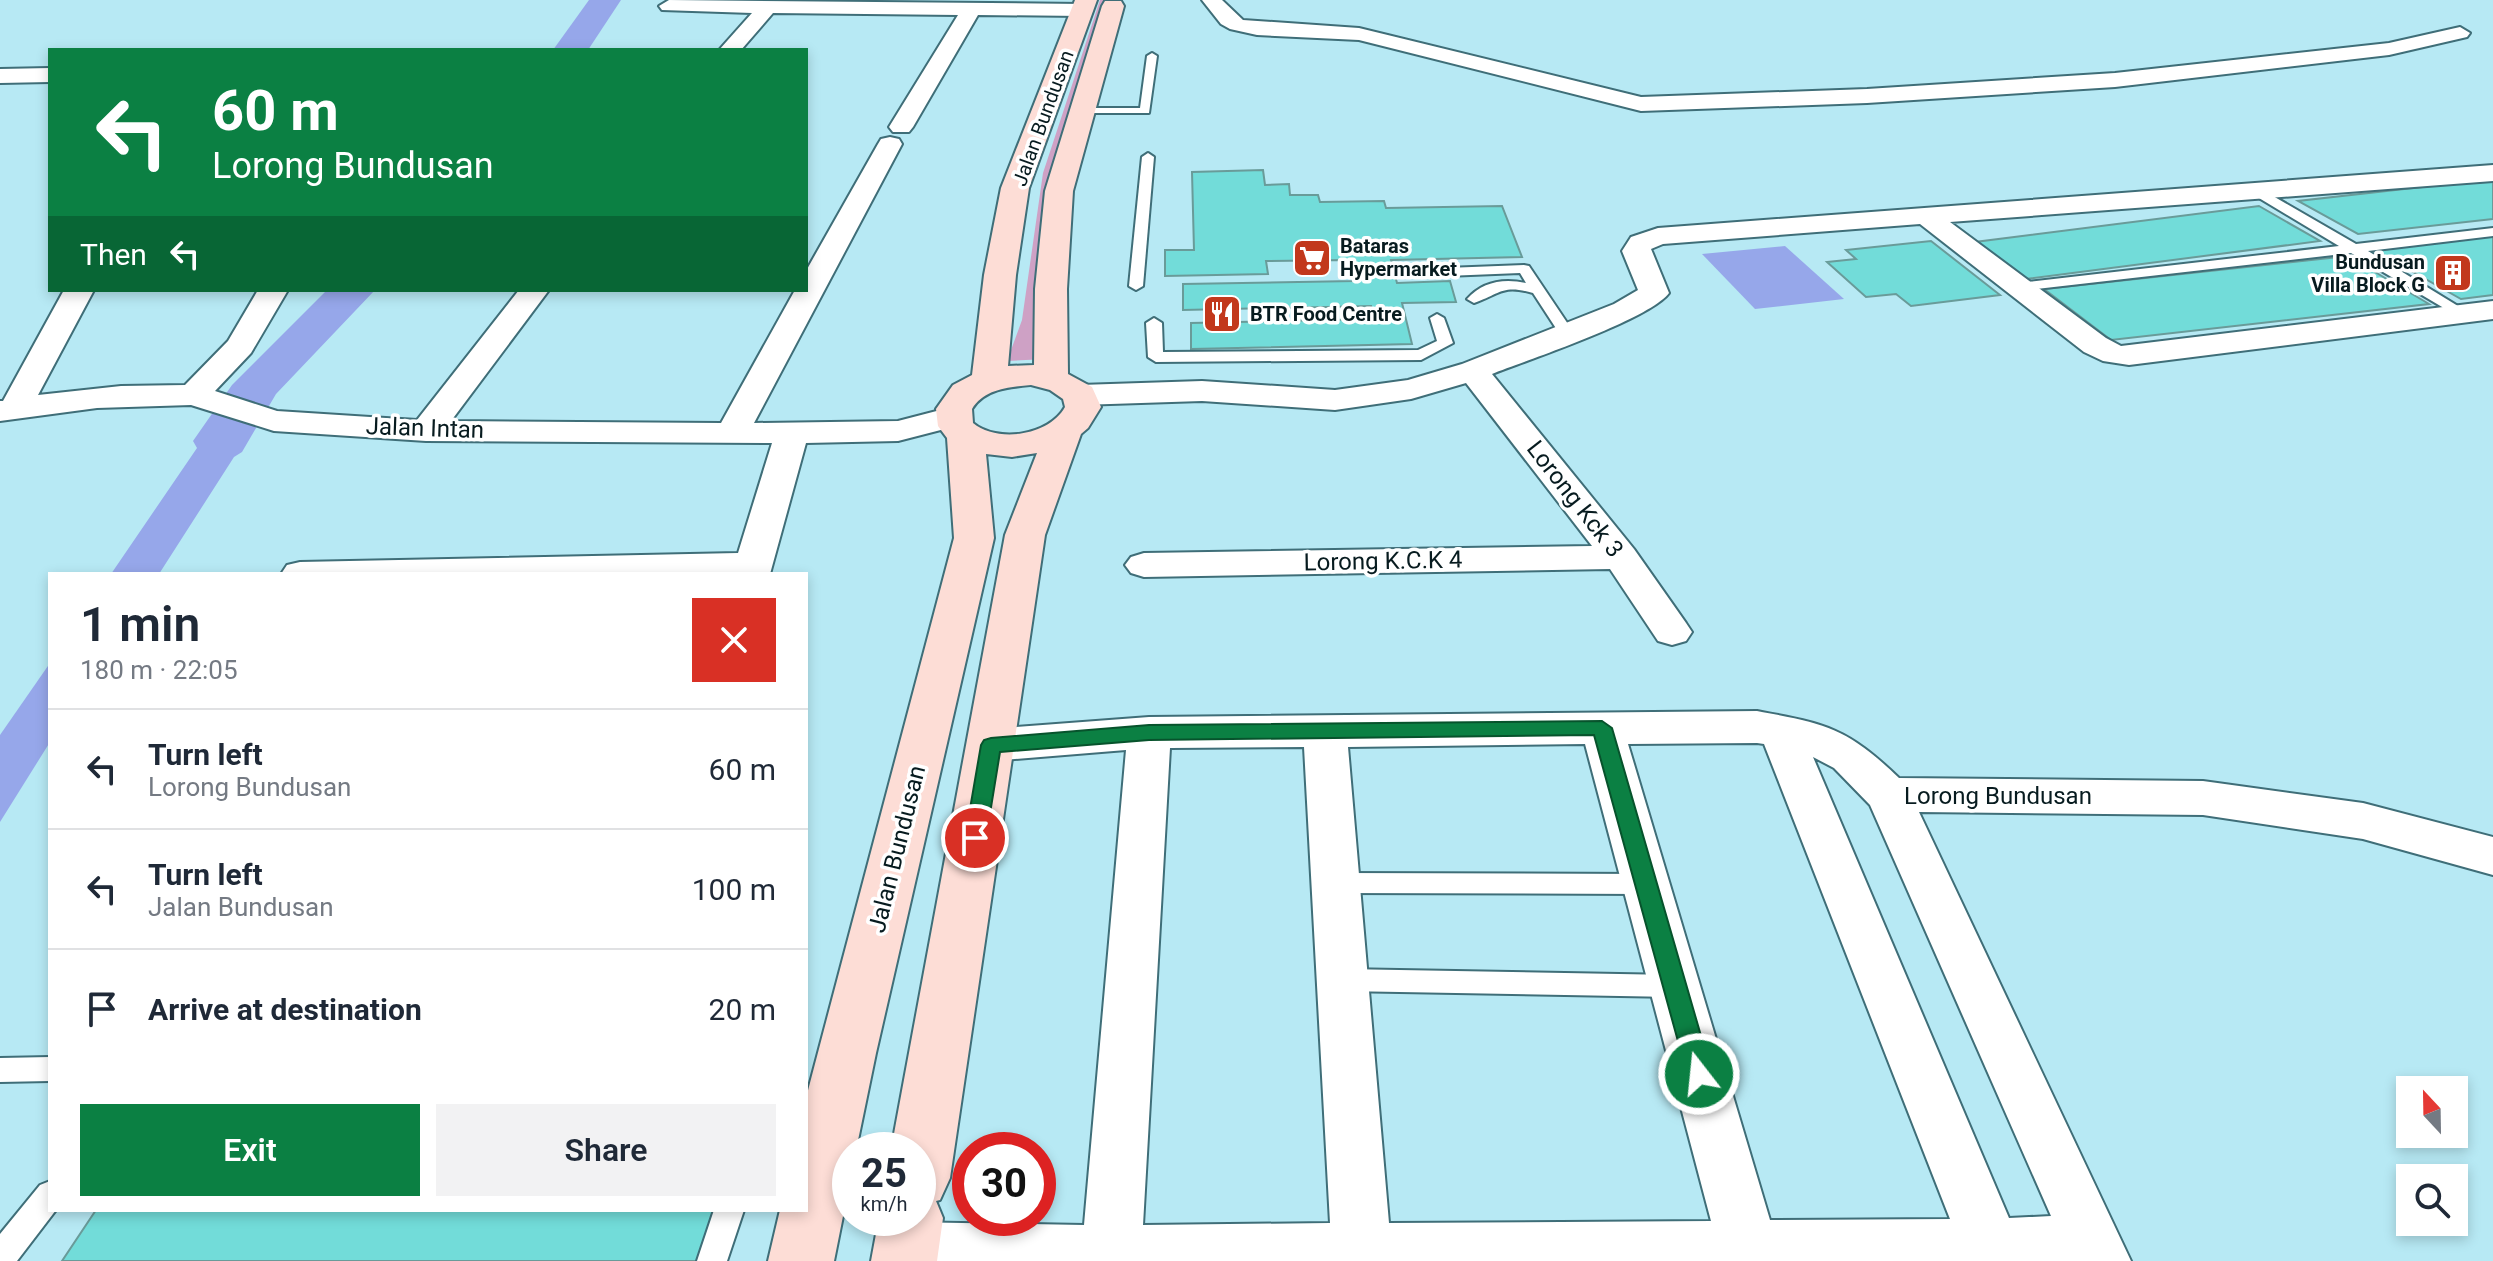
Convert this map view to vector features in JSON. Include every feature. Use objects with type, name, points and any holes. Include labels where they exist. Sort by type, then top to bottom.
[{"type":"main road","name":"Jalan Bundusan","points":[[926,1132],[1025,535],[1065,402],[1051,289],[1059,191],[1115,0]]},
{"type":"main road","name":"Jalan Bundusan","points":[[989,380],[1000,275],[1015,188],[1085,5]]},
{"type":"main road","points":[[1031,375],[1065,402],[1045,440],[1012,445],[981,442],[958,426],[954,406],[961,396],[989,380],[1031,375]]},
{"type":"main road","name":"Jalan Bundusan","points":[[801,1261],[831,1064],[974,538],[958,426]]},
{"type":"street","points":[[1212,0],[1228,20],[1237,25],[1257,29],[1359,34],[1641,104],[1882,95],[2115,80],[2389,49],[2460,33]]},
{"type":"street","points":[[669,6],[972,9],[1085,5]]},
{"type":"street","points":[[732,48],[767,8]]},
{"type":"street","points":[[732,432],[896,135],[972,9]]},
{"type":"street","points":[[0,76],[48,75]]},
{"type":"street","points":[[1065,402],[1202,391],[1335,400],[1411,389],[1473,371],[1624,310],[1654,293],[1636,251],[1641,243],[1658,236],[2493,173]]},
{"type":"street","points":[[1927,217],[2095,345],[2114,354],[2129,356],[2479,312]]},
{"type":"street","points":[[8,410],[78,292]]},
{"type":"street","points":[[202,399],[240,346],[272,292]]},
{"type":"street","points":[[426,431],[532,292]]},
{"type":"street","name":"Lorong Kck 3","points":[[1473,371],[1621,557],[1672,632]]},
{"type":"street","name":"Jalan Intan","points":[[8,410],[149,393],[202,399],[274,421],[426,431],[792,433],[898,431],[958,426]]},
{"type":"street","points":[[481,572],[752,569],[792,433]]},
{"type":"street","name":"Lorong K.C.K 4","points":[[1144,565],[1621,557]]},
{"type":"street","name":"Lorong Bundusan","points":[[991,745],[1149,733],[1757,727],[1815,738],[1850,757],[1888,795],[2203,798],[2363,821],[2493,856]]},
{"type":"street","points":[[1602,728],[1750,1256]]},
{"type":"street","points":[[1780,729],[1995,1255]]},
{"type":"street","points":[[1325,730],[1362,1257]]},
{"type":"street","points":[[1111,1258],[1149,733]]},
{"type":"street","points":[[907,1244],[1111,1258],[2097,1253],[1888,795]]},
{"type":"lane","points":[[1082,111],[1145,111],[1152,56]]},
{"type":"lane","points":[[1136,286],[1148,157]]},
{"type":"lane","points":[[2254,189],[2354,248],[2479,312]]},
{"type":"lane","points":[[2019,287],[2493,232]]},
{"type":"lane","points":[[1446,272],[1524,269],[1566,333]]},
{"type":"lane","points":[[1474,299],[1492,286],[1503,283],[1537,290]]},
{"type":"lane","points":[[1154,323],[1156,357],[1421,355],[1445,343],[1437,318]]},
{"type":"lane","points":[[1336,883],[1646,884]]},
{"type":"lane","points":[[1342,980],[1674,986]]},
{"type":"lane","points":[[0,1070],[48,1069]]},
{"type":"lane","points":[[0,1258],[48,1198]]},
{"type":"lane","points":[[712,1261],[728,1212]]},
{"type":"shaded area","points":[[1100,0],[1106,0],[1050,173],[1044,205],[1046,359],[1007,361],[1022,320],[1043,173]]},
{"type":"water","points":[[589,0],[621,0],[589,48],[554,48]]},
{"type":"water","points":[[1785,246],[1844,299],[1755,309],[1702,254]]},
{"type":"water","points":[[325,292],[373,292],[276,394],[242,452],[234,457],[160,572],[112,572],[197,448],[193,441],[232,385]]},
{"type":"water","points":[[48,666],[48,745],[0,822],[0,735]]},
{"type":"building","name":"Bataras Hypermarket","points":[[1263,170],[1265,185],[1289,184],[1290,195],[1318,195],[1320,202],[1384,201],[1386,208],[1502,206],[1522,257],[1391,260],[1397,283],[1450,281],[1456,302],[1402,303],[1412,344],[1191,349],[1191,323],[1373,319],[1371,306],[1183,310],[1183,284],[1354,281],[1349,260],[1266,261],[1268,274],[1165,276],[1165,250],[1194,250],[1192,172]]},
{"type":"building","points":[[2493,179],[2493,219],[2358,234],[2298,201]]},
{"type":"building","points":[[2259,206],[2320,241],[2018,280],[1967,243]]},
{"type":"building","name":"Bundusan Villa Block G","points":[[2493,236],[2493,295],[2461,299],[2374,250]]},
{"type":"building","points":[[1931,241],[2000,295],[1911,306],[1896,294],[1866,297],[1827,262],[1856,259],[1846,250]]},
{"type":"building","points":[[2348,256],[2429,304],[2111,340],[2044,289]]},
{"type":"building","points":[[95,1212],[714,1212],[699,1261],[62,1261]]},
{"type":"place","name":"Bataras Hypermarket","points":[[1312,258]]},
{"type":"place","name":"Bundusan Villa Block G","points":[[2453,273]]},
{"type":"place","name":"BTR Food Centre","points":[[1222,314]]},
{"type":"route","points":[[975,838],[991,745],[1149,733],[1602,728],[1699,1074]]}]
